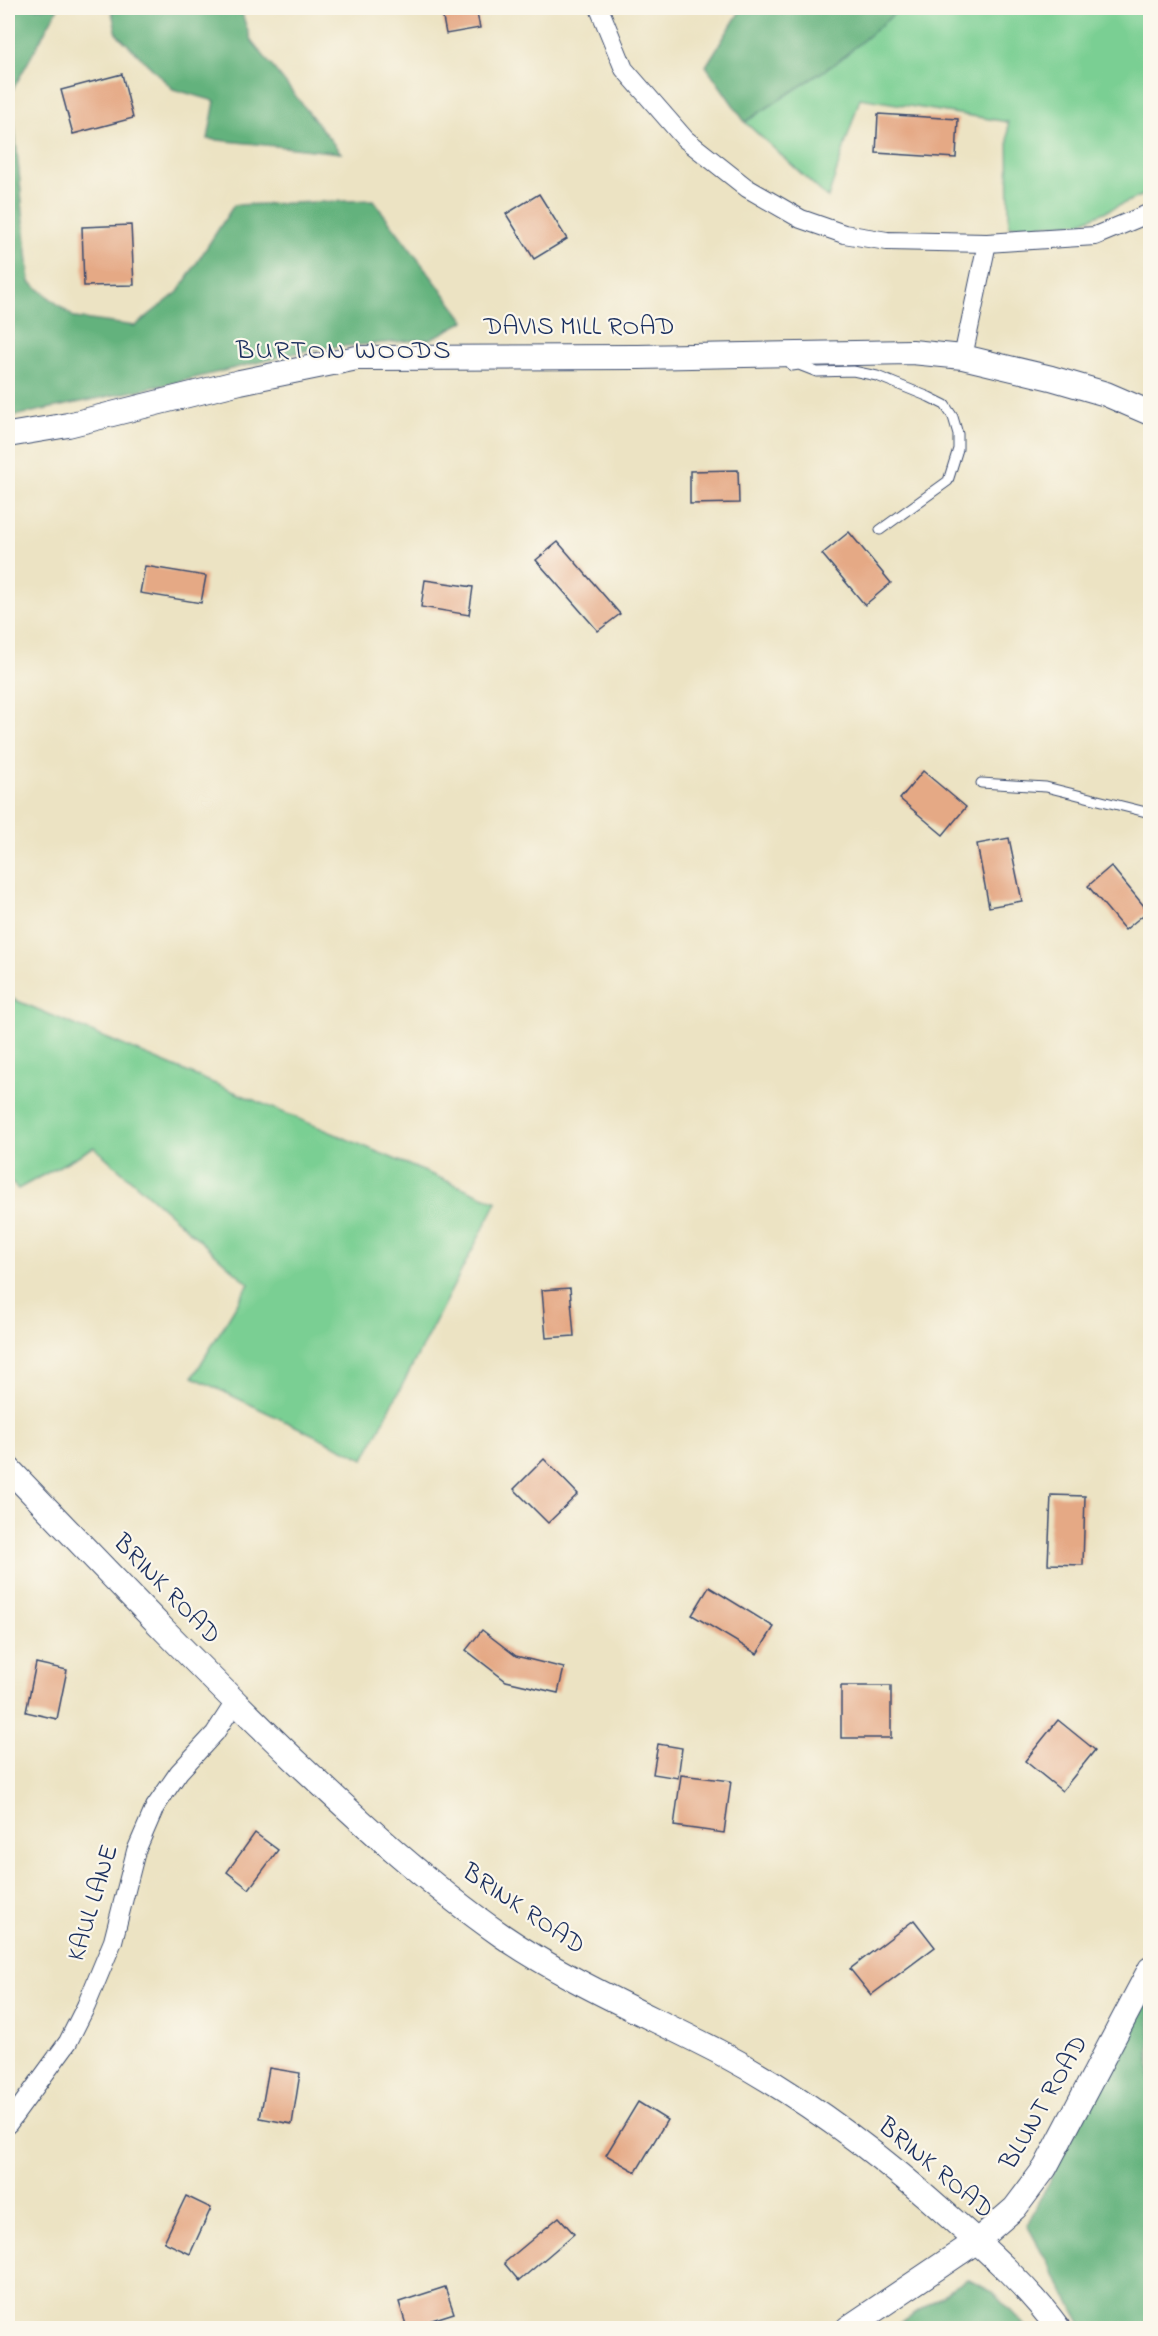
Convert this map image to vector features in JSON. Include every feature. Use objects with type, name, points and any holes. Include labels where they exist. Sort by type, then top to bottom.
[{"type":"street","points":[[599,8],[624,69],[685,139],[747,188],[801,219],[844,234],[887,241],[987,243],[1095,236],[1150,213]]},
{"type":"street","points":[[963,357],[987,243]]},
{"type":"street","name":"DAVIS MILL ROAD","points":[[8,435],[68,425],[240,382],[357,358],[912,352],[963,357],[1062,381],[1106,394],[1150,413]]},
{"type":"street","name":"BRINK ROAD","points":[[8,1468],[235,1702],[383,1843],[501,1935],[579,1982],[722,2053],[791,2094],[899,2172],[977,2241],[1043,2308],[1058,2328]]},
{"type":"street","name":"KAUL LANE","points":[[8,2124],[68,2042],[86,2006],[113,1941],[136,1851],[155,1807],[179,1772],[215,1733],[235,1702]]},
{"type":"street","name":"BLUNT ROAD","points":[[848,2328],[977,2241],[1015,2208],[1045,2168],[1150,1969]]},
{"type":"lane","points":[[791,355],[792,366],[799,365],[817,372],[853,371],[903,385],[945,405],[953,417],[958,434],[958,449],[948,481],[880,530]]},
{"type":"lane","points":[[981,783],[1046,787],[1150,813]]},
{"type":"green space","points":[[8,8],[58,8],[11,93],[30,282],[75,318],[135,326],[178,292],[234,205],[373,200],[465,321],[431,339],[313,349],[178,382],[8,417]]},
{"type":"green space","points":[[111,8],[240,8],[251,40],[341,153],[208,139],[215,101],[173,89],[117,34]]},
{"type":"green space","points":[[742,8],[901,8],[836,63],[745,122],[706,66]]},
{"type":"green space","points":[[901,8],[1150,8],[1150,192],[1079,223],[1009,226],[1008,122],[860,98],[828,198],[745,122],[836,63]]},
{"type":"green space","points":[[8,997],[497,1202],[364,1459],[193,1377],[249,1284],[94,1147],[18,1189],[8,1179]]},
{"type":"green space","points":[[1150,1983],[1150,2328],[1084,2328],[1027,2225]]},
{"type":"green space","points":[[967,2279],[993,2292],[1027,2328],[892,2328]]},
{"type":"building","points":[[441,8],[476,8],[480,28],[446,34]]},
{"type":"building","points":[[122,74],[133,118],[73,134],[61,90]]},
{"type":"building","points":[[878,114],[958,119],[956,158],[876,153]]},
{"type":"building","points":[[539,194],[567,239],[534,259],[506,214]]},
{"type":"building","points":[[131,225],[134,285],[84,286],[82,227]]},
{"type":"building","points":[[738,470],[739,503],[690,504],[690,471]]},
{"type":"building","points":[[849,532],[891,583],[865,605],[822,554]]},
{"type":"building","points":[[558,542],[620,614],[598,631],[536,560]]},
{"type":"building","points":[[145,566],[206,576],[201,603],[140,593]]},
{"type":"building","points":[[425,580],[473,587],[469,615],[421,607]]},
{"type":"building","points":[[923,771],[966,807],[943,835],[900,799]]},
{"type":"building","points":[[1009,838],[1022,901],[989,907],[977,844]]},
{"type":"building","points":[[1111,866],[1148,911],[1125,930],[1088,886]]},
{"type":"building","points":[[570,1288],[574,1336],[546,1338],[542,1290]]},
{"type":"building","points":[[544,1459],[578,1494],[548,1523],[514,1489]]},
{"type":"building","points":[[1051,1495],[1085,1496],[1083,1565],[1048,1564]]},
{"type":"building","points":[[709,1587],[774,1627],[757,1654],[692,1615]]},
{"type":"building","points":[[482,1630],[516,1656],[564,1668],[558,1693],[506,1681],[466,1650]]},
{"type":"building","points":[[36,1663],[67,1670],[57,1719],[26,1712]]},
{"type":"building","points":[[841,1686],[891,1686],[891,1738],[841,1738]]},
{"type":"building","points":[[1058,1720],[1095,1750],[1062,1791],[1025,1761]]},
{"type":"building","points":[[658,1744],[682,1748],[678,1778],[653,1774]]},
{"type":"building","points":[[681,1775],[731,1781],[724,1833],[674,1826]]},
{"type":"building","points":[[255,1833],[278,1850],[249,1889],[227,1872]]},
{"type":"building","points":[[914,1920],[935,1947],[871,1995],[850,1969]]},
{"type":"building","points":[[269,2068],[300,2073],[292,2124],[260,2118]]},
{"type":"building","points":[[638,2102],[667,2120],[636,2172],[606,2155]]},
{"type":"building","points":[[186,2196],[211,2208],[190,2254],[164,2242]]},
{"type":"building","points":[[559,2217],[574,2234],[519,2281],[504,2263]]},
{"type":"building","points":[[445,2287],[454,2313],[407,2328],[399,2302]]},
{"type":"district","name":"BURTON WOODS","points":[[344,351]]}]
